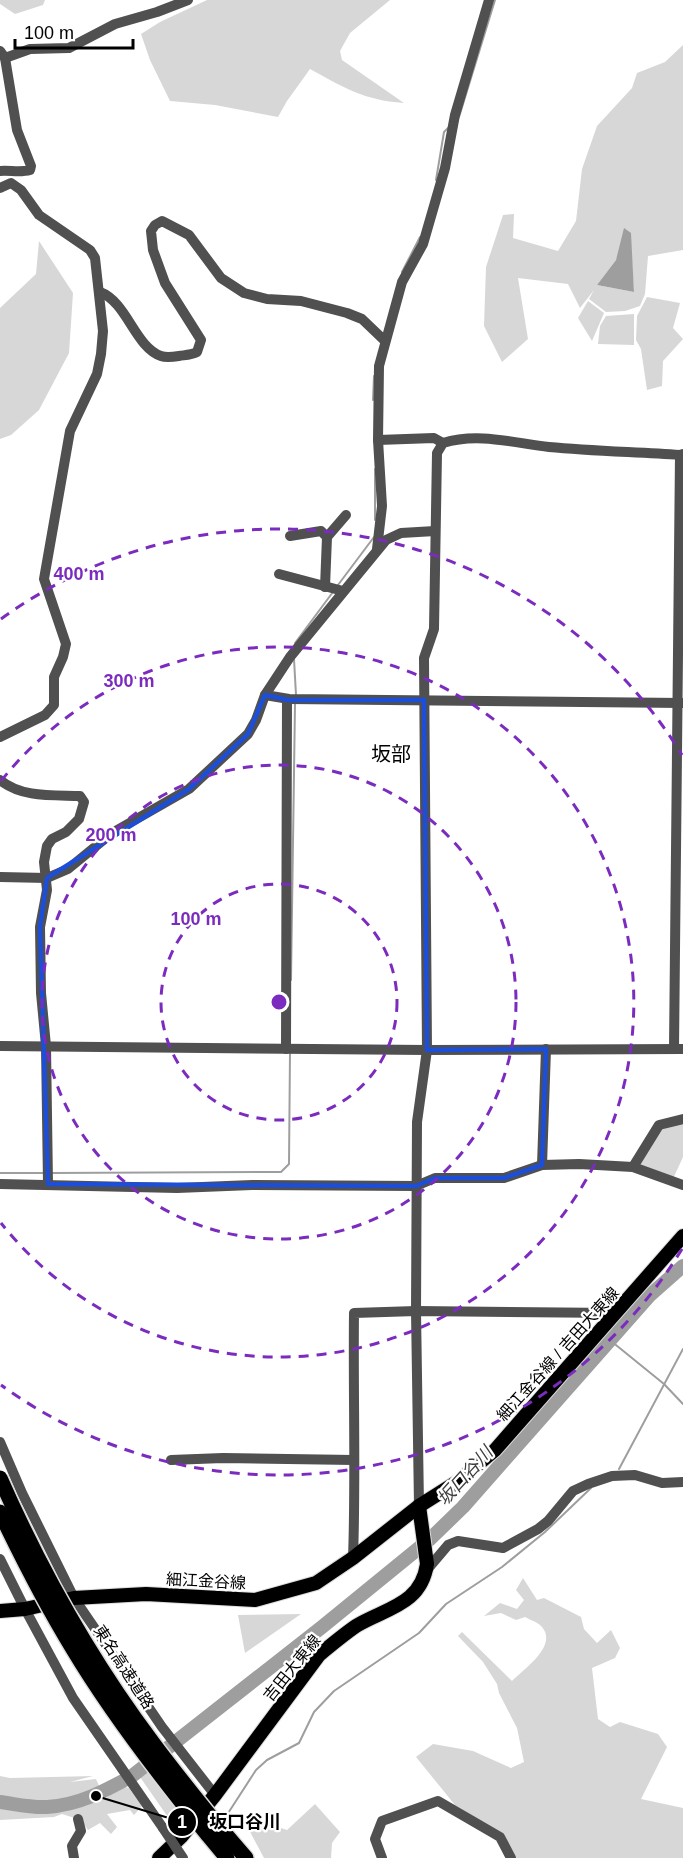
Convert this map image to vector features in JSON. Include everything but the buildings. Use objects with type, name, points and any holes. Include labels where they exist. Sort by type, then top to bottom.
[{"type":"highway","name":"東名高速道路","points":[[0,1478],[44,1570],[90,1650],[211,1828],[227,1858]]},
{"type":"highway","name":"東名高速道路","points":[[0,1512],[30,1574],[79,1659],[129,1734],[211,1828],[246,1858]]},
{"type":"main road","name":"細江金谷線 / 吉田大東線","points":[[419,1511],[495,1450],[683,1236]]},
{"type":"main road","name":"細江金谷線","points":[[0,1611],[25,1610],[70,1599],[146,1594],[255,1600],[316,1583],[419,1511]]},
{"type":"main road","points":[[419,1511],[426,1567]]},
{"type":"main road","name":"吉田大東線","points":[[159,1858],[182,1837],[213,1798],[319,1655],[358,1625],[405,1603],[419,1586],[426,1567]]},
{"type":"street","points":[[0,171],[24,172],[30,170],[32,166],[17,130],[3,55],[30,49],[69,48],[115,24],[188,0]]},
{"type":"street","points":[[377,549],[382,506],[378,440],[379,366],[383,339],[402,282],[423,243],[445,168],[454,115],[489,0]]},
{"type":"street","points":[[0,188],[11,183],[21,189],[39,215],[90,250],[95,258],[103,331],[97,374],[70,431],[44,579],[66,644],[54,677],[54,705],[45,715],[0,737]]},
{"type":"street","points":[[100,292],[114,301],[147,345],[162,358],[197,352],[201,340],[165,283],[153,250],[151,231],[162,221],[189,235],[222,278],[244,293],[267,299],[301,301],[347,313],[362,319],[383,339]]},
{"type":"street","points":[[378,440],[434,438],[443,443]]},
{"type":"street","points":[[0,1046],[427,1050],[679,1049],[681,454],[548,447],[501,439],[453,440],[443,443],[437,453],[434,629],[424,658],[427,1050],[417,1122],[416,1311],[419,1511]]},
{"type":"street","points":[[327,537],[346,515]]},
{"type":"street","points":[[290,536],[321,531],[327,537],[335,589]]},
{"type":"street","points":[[0,877],[47,878],[68,869],[112,833],[189,789],[248,734],[265,695],[335,589],[386,540],[401,533],[435,531]]},
{"type":"street","points":[[279,574],[335,589]]},
{"type":"street","points":[[265,695],[292,699],[681,703]]},
{"type":"street","points":[[290,1049],[292,699]]},
{"type":"street","points":[[0,780],[19,792],[80,796],[84,802],[79,819],[66,832],[52,839],[47,846],[44,862],[48,890],[40,927],[41,993],[46,1046],[48,1177]]},
{"type":"street","points":[[542,1165],[546,1050]]},
{"type":"street","points":[[633,1167],[659,1125],[683,1119]]},
{"type":"street","points":[[0,1184],[48,1177],[177,1188],[252,1185],[416,1186],[435,1178],[475,1176],[504,1178],[542,1165],[579,1164],[633,1167],[683,1185]]},
{"type":"street","points":[[353,1558],[355,1517],[354,1313],[416,1311],[616,1313]]},
{"type":"street","points":[[0,1442],[70,1599],[179,1758],[213,1798]]},
{"type":"street","points":[[171,1460],[223,1458],[354,1460]]},
{"type":"street","points":[[426,1567],[448,1545],[459,1541],[503,1548],[548,1521],[573,1491],[612,1476],[635,1476],[662,1483],[683,1482]]},
{"type":"street","points":[[0,1559],[73,1698],[183,1858]]},
{"type":"street","points":[[161,1730],[190,1764],[213,1798]]},
{"type":"street","points":[[382,1858],[375,1839],[382,1821],[438,1801],[500,1837],[511,1858]]},
{"type":"street","points":[[74,1858],[72,1846],[81,1831],[78,1819]]},
{"type":"highlighted area","points":[[265,695],[288,700],[424,700],[427,1050],[546,1049],[542,1165],[504,1178],[435,1178],[416,1186],[48,1184],[40,927],[47,878],[189,789],[248,734]]},
{"type":"shaded area","points":[[0,0],[45,0],[43,5],[15,14],[0,4]]},
{"type":"shaded area","points":[[207,0],[390,0],[350,33],[340,51],[342,60],[404,103],[365,96],[310,69],[278,117],[215,105],[170,101],[150,60],[141,34],[160,22]]},
{"type":"shaded area","points":[[683,45],[683,250],[648,256],[645,294],[640,306],[625,311],[606,312],[589,299],[594,290],[580,308],[568,284],[518,278],[528,339],[502,362],[484,326],[486,267],[503,215],[514,214],[513,238],[558,251],[576,221],[582,169],[597,126],[632,88],[637,73],[665,62]],"holes":[[[630,233],[634,292],[597,285],[616,260]]]},
{"type":"shaded area","points":[[624,228],[631,233],[634,292],[597,285],[616,260]]},
{"type":"shaded area","points":[[39,241],[73,293],[69,353],[39,410],[11,435],[0,439],[0,308],[36,274]]},
{"type":"shaded area","points":[[647,297],[680,303],[673,328],[683,339],[663,361],[662,386],[647,390],[641,349],[636,340],[637,316]]},
{"type":"shaded area","points":[[588,301],[604,313],[592,341],[578,318]]},
{"type":"shaded area","points":[[634,314],[634,345],[598,344],[600,326],[606,316]]},
{"type":"shaded area","points":[[683,1119],[683,1157],[672,1181],[636,1166],[659,1125]]},
{"type":"shaded area","points":[[523,1578],[537,1600],[544,1598],[581,1617],[584,1629],[597,1643],[611,1630],[620,1648],[615,1658],[592,1668],[598,1719],[610,1727],[620,1722],[658,1734],[667,1747],[641,1799],[683,1808],[683,1858],[515,1858],[491,1827],[455,1805],[416,1757],[433,1744],[473,1751],[511,1768],[524,1762],[517,1728],[499,1693],[497,1684],[483,1662],[458,1636],[462,1632],[512,1681],[538,1657],[546,1642],[546,1634],[540,1625],[525,1617],[516,1620],[501,1613],[484,1616],[500,1603],[517,1609],[524,1600],[516,1590]]},
{"type":"shaded area","points":[[301,1614],[245,1653],[238,1615]]},
{"type":"shaded area","points":[[149,1772],[191,1825],[179,1833],[140,1777]]},
{"type":"shaded area","points":[[0,1776],[10,1778],[93,1776],[70,1782],[96,1779],[105,1799],[121,1786],[129,1788],[142,1806],[134,1815],[130,1810],[107,1814],[117,1827],[111,1834],[100,1823],[88,1830],[81,1820],[62,1814],[54,1817],[0,1820]]},
{"type":"shaded area","points":[[315,1804],[340,1832],[332,1843],[331,1858],[264,1858],[248,1828],[269,1824],[287,1830]]},
{"type":"waterway","points":[[459,117],[495,0]]},
{"type":"waterway","points":[[436,180],[444,132],[448,128]]},
{"type":"waterway","points":[[402,272],[420,237]]},
{"type":"waterway","points":[[373,400],[374,376]]},
{"type":"waterway","points":[[375,469],[375,520]]},
{"type":"waterway","points":[[338,585],[374,537]]},
{"type":"waterway","points":[[295,643],[333,592]]},
{"type":"waterway","points":[[294,659],[296,695]]},
{"type":"waterway","points":[[291,980],[295,704]]},
{"type":"waterway","points":[[50,1173],[281,1172],[289,1164],[290,1052]]},
{"type":"waterway","points":[[0,1173],[44,1173]]},
{"type":"waterway","name":"坂口谷川","points":[[0,1802],[35,1807],[59,1806],[91,1796],[122,1782],[322,1627],[430,1539],[463,1507],[649,1296],[683,1266]]},
{"type":"waterway","points":[[611,1341],[664,1384],[683,1404]]},
{"type":"waterway","points":[[619,1469],[683,1349]]},
{"type":"waterway","points":[[223,1821],[256,1770],[267,1760],[299,1743],[314,1712],[334,1691],[419,1633],[446,1604],[502,1567],[545,1532],[591,1488]]},
{"type":"place","name":"坂口谷川","points":[[96,1796]]},
{"type":"district","name":"坂部","points":[[391,754]]}]
